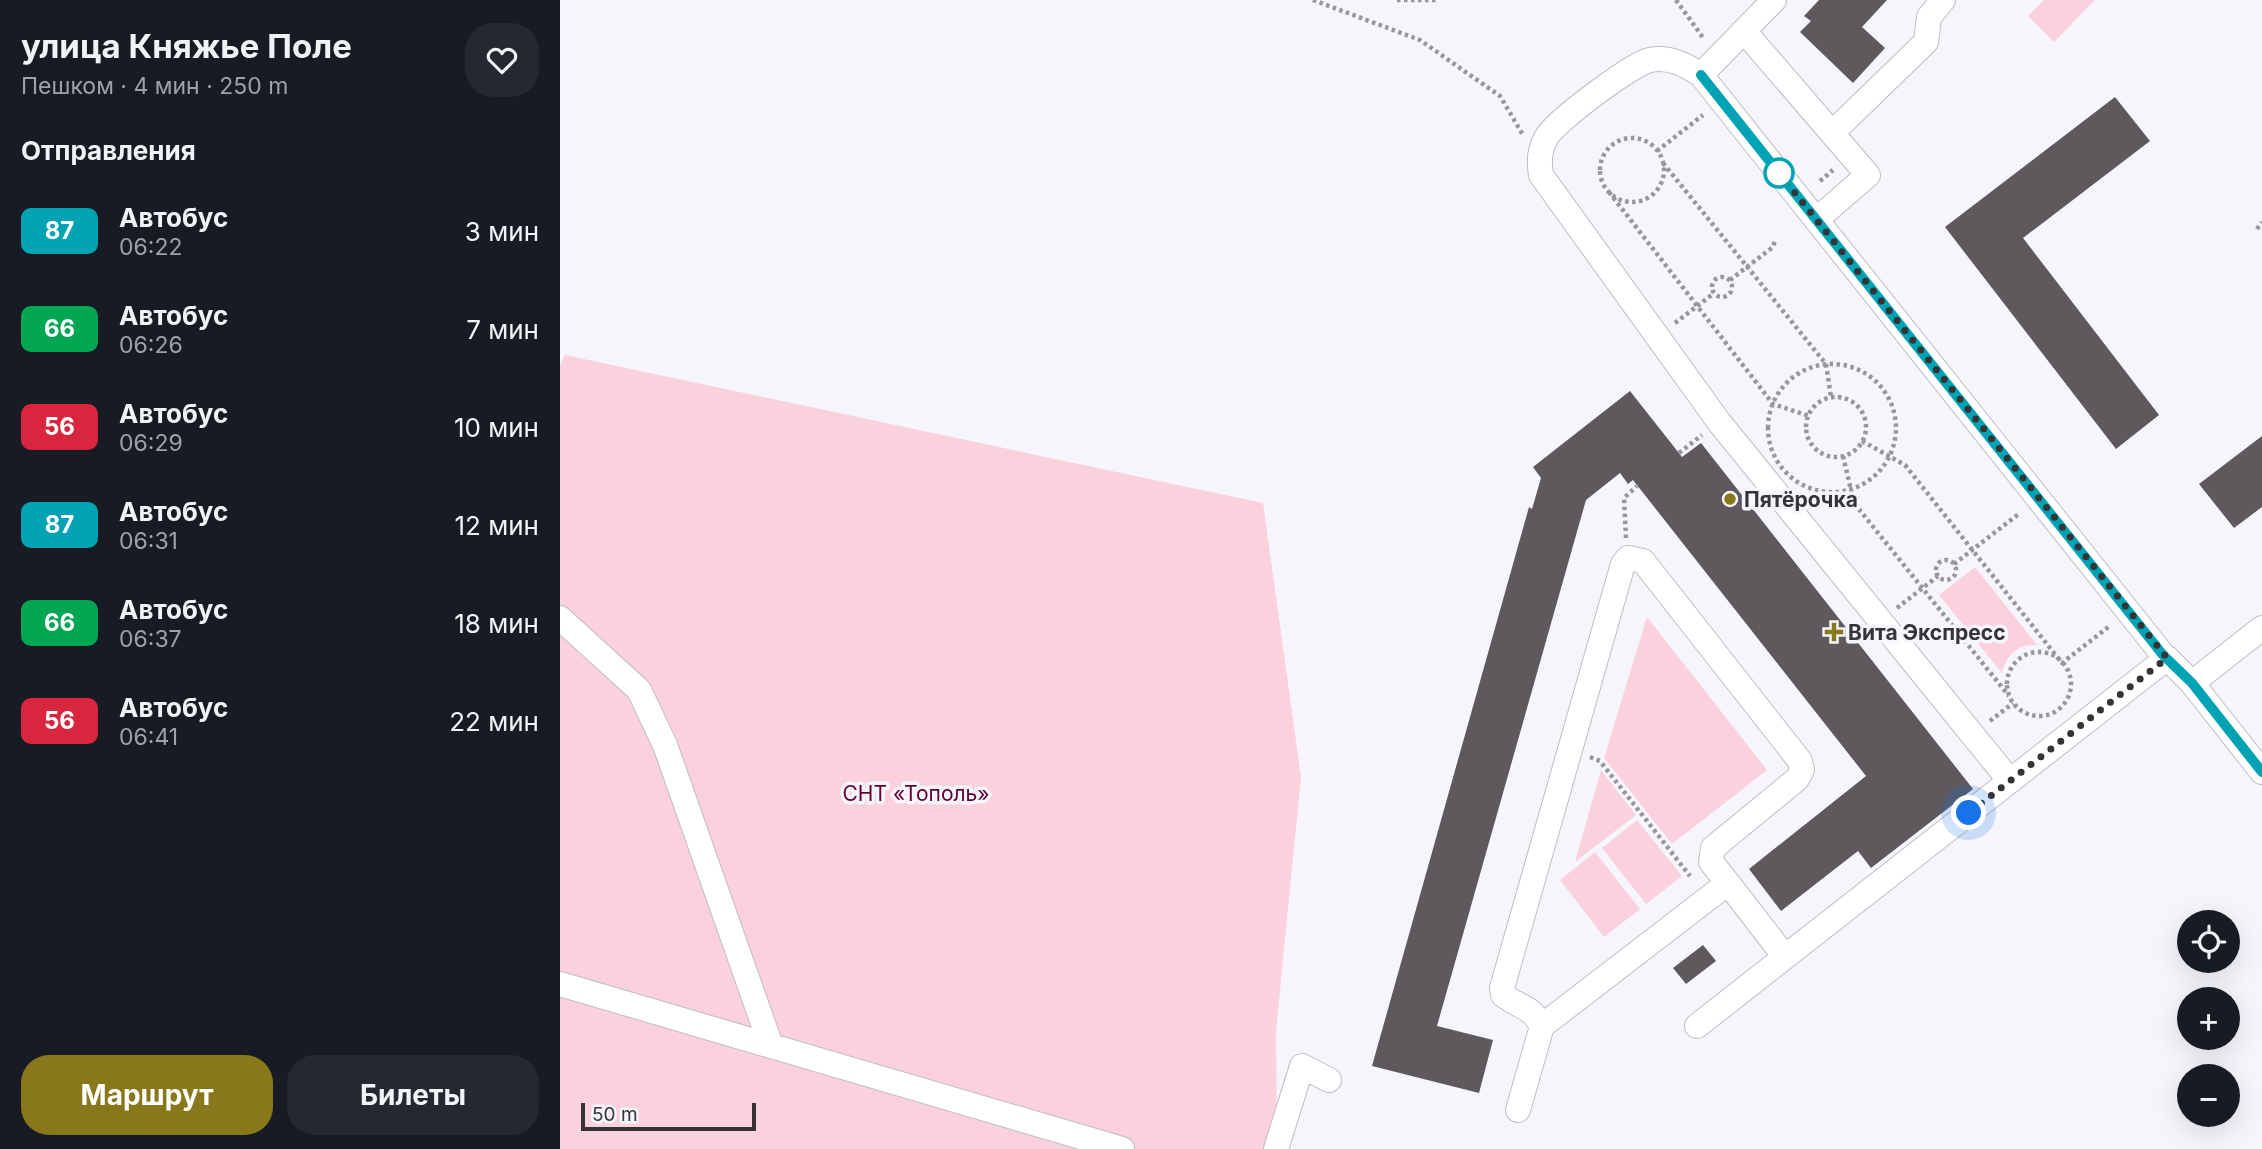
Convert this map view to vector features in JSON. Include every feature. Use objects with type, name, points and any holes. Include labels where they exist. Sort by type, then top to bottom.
[{"type":"street","points":[[1701,75],[1774,0]]},
{"type":"street","points":[[1832,134],[1926,43],[1929,17],[1943,0]]},
{"type":"street","points":[[1744,31],[1868,175],[1816,220]]},
{"type":"street","points":[[2010,781],[1719,422],[1541,175],[1539,157],[1556,124],[1648,60],[1668,60],[1687,65],[1701,75],[2129,612],[2167,658],[2192,683],[2262,772]]},
{"type":"street","points":[[1542,1026],[1534,1012],[1510,1001],[1503,995],[1502,988],[1623,564],[1628,558],[1643,561],[1800,761],[1801,770],[1797,779],[1713,848],[1711,862],[1785,957]]},
{"type":"street","points":[[560,618],[639,690],[665,745],[771,1046]]},
{"type":"street","points":[[2192,683],[2262,628]]},
{"type":"street","points":[[1697,1026],[2167,658]]},
{"type":"street","points":[[1518,1110],[1542,1026],[1728,883]]},
{"type":"street","points":[[560,985],[1122,1149]]},
{"type":"street","points":[[1276,1149],[1302,1066],[1329,1080]]},
{"type":"path","points":[[1312,0],[1420,40],[1500,96],[1526,140]]},
{"type":"path","points":[[1397,0],[1437,0]]},
{"type":"path","points":[[1676,0],[1719,57]]},
{"type":"path","points":[[1657,150],[1721,101]]},
{"type":"path","points":[[1808,416],[1773,404],[1609,192],[1601,172],[1606,152],[1614,145],[1633,138],[1657,150],[1663,163],[1826,364],[1831,397]]},
{"type":"path","points":[[1609,192],[1627,202],[1647,198],[1662,183],[1663,163]]},
{"type":"path","points":[[2257,229],[2262,222]]},
{"type":"path","points":[[1730,280],[1773,247],[1775,240]]},
{"type":"path","points":[[1726,277],[1730,280],[1732,285],[1728,295],[1723,298],[1713,294],[1711,288],[1715,278],[1726,277]]},
{"type":"path","points":[[1658,336],[1713,294]]},
{"type":"path","points":[[1826,364],[1847,365],[1866,373],[1882,386],[1892,404],[1897,424],[1895,445],[1871,480],[1852,489],[1830,493],[1809,488],[1790,477],[1776,460],[1768,440],[1768,418],[1773,404],[1788,380],[1806,369],[1826,364]]},
{"type":"path","points":[[1831,397],[1845,398],[1861,410],[1866,428],[1862,441],[1843,456],[1824,455],[1815,449],[1806,431],[1808,416],[1817,404],[1831,397]]},
{"type":"path","points":[[1843,456],[1854,503],[2009,696],[2023,712],[2033,715],[2054,712],[2062,705],[2070,687],[2070,676],[2062,663],[1905,466],[1862,441]]},
{"type":"path","points":[[1628,558],[1624,498],[1637,486]]},
{"type":"path","points":[[1954,564],[2038,498]]},
{"type":"path","points":[[1945,560],[1954,564],[1956,569],[1952,578],[1942,580],[1938,576],[1936,572],[1940,562],[1945,560]]},
{"type":"path","points":[[1881,621],[1938,576]]},
{"type":"path","points":[[2062,663],[2129,612]]},
{"type":"path","points":[[2009,696],[2008,675],[2020,658],[2040,652],[2050,654],[2062,663]]},
{"type":"path","points":[[1570,749],[1600,761],[1708,898]]},
{"type":"green space","points":[[2044,0],[2095,0],[2054,42],[2028,16]]},
{"type":"green space","name":"СНТ «Тополь»","points":[[565,355],[1263,503],[1301,777],[1276,1031],[1277,1149],[560,1149],[560,365]]},
{"type":"green space","points":[[1975,567],[2037,645],[2024,646],[2014,651],[2002,673],[1939,595]]},
{"type":"green space","points":[[1647,617],[1767,770],[1672,844],[1604,758]]},
{"type":"green space","points":[[1601,770],[1636,815],[1575,862]]},
{"type":"green space","points":[[1637,820],[1682,876],[1646,904],[1602,848]]},
{"type":"green space","points":[[1595,852],[1640,909],[1604,937],[1560,880]]},
{"type":"building","points":[[1819,0],[1887,0],[1862,27],[1885,48],[1853,83],[1800,32],[1811,21],[1804,16]]},
{"type":"building","points":[[2115,97],[2150,141],[2023,238],[2159,415],[2116,449],[1945,227]]},
{"type":"building","points":[[1630,391],[1682,457],[1701,443],[1973,789],[1871,868],[1858,851],[1781,911],[1749,869],[1866,776],[1633,480],[1628,484],[1620,473],[1586,500],[1437,1026],[1493,1040],[1479,1093],[1372,1066],[1529,507],[1532,509],[1541,478],[1533,467]]},
{"type":"building","points":[[2262,436],[2262,507],[2234,528],[2199,484]]},
{"type":"building","points":[[1703,945],[1716,961],[1686,984],[1673,968]]},
{"type":"bus line","name":"87","points":[[1701,75],[2163,655],[2192,683],[2262,772]]},
{"type":"place","name":"Пятёрочка","points":[[1730,499]]},
{"type":"place","name":"Вита Экспресс","points":[[1834,632]]},
{"type":"route","points":[[1779,173],[2167,658],[1969,813]]}]
